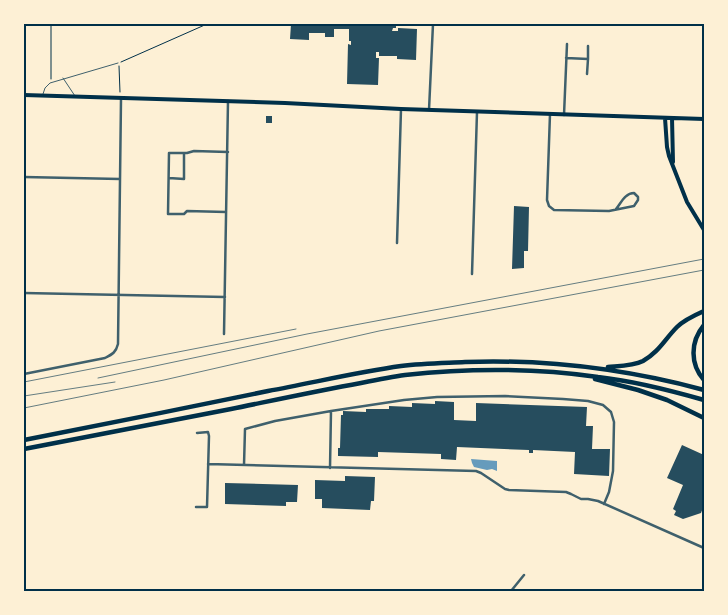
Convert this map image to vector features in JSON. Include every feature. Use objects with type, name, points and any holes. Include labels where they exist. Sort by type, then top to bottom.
[{"type":"highway","points":[[600,368],[642,362],[654,353],[677,327],[704,311]]},
{"type":"highway","points":[[704,325],[694,340],[693,356],[699,374],[704,380]]},
{"type":"highway","points":[[24,440],[402,366],[454,362],[524,361],[600,368],[704,390]]},
{"type":"highway","points":[[24,449],[332,388],[404,376],[447,372],[489,370],[580,374],[621,380],[704,400]]},
{"type":"highway","points":[[580,374],[667,400],[704,418]]},
{"type":"main road","points":[[24,95],[704,119]]},
{"type":"main road","points":[[665,118],[667,147],[673,166],[687,202],[704,230]]},
{"type":"main road","points":[[672,118],[673,166]]},
{"type":"street","points":[[428,110],[433,24]]},
{"type":"street","points":[[564,115],[567,44]]},
{"type":"street","points":[[587,74],[588,46]]},
{"type":"street","points":[[566,58],[588,59]]},
{"type":"street","points":[[24,374],[106,358],[116,351],[118,344],[119,295],[121,97]]},
{"type":"street","points":[[224,334],[228,101]]},
{"type":"street","points":[[397,243],[401,109]]},
{"type":"street","points":[[472,274],[477,112]]},
{"type":"street","points":[[550,114],[548,206],[554,210],[609,211],[634,206],[638,197],[634,193],[629,193],[616,209]]},
{"type":"street","points":[[226,212],[187,211],[184,214],[168,214],[169,153],[184,154],[194,151],[228,152]]},
{"type":"street","points":[[169,178],[184,179],[184,154]]},
{"type":"street","points":[[24,177],[120,179]]},
{"type":"street","points":[[24,293],[225,297]]},
{"type":"street","points":[[244,465],[245,429],[275,421],[437,396],[505,396],[588,401],[603,405],[611,412],[614,422],[613,471],[609,492],[604,504]]},
{"type":"street","points":[[330,468],[331,411]]},
{"type":"street","points":[[196,507],[207,507],[209,433],[206,431],[197,433]]},
{"type":"street","points":[[208,464],[476,471],[505,489],[566,492],[581,499],[604,504],[704,548]]},
{"type":"street","points":[[510,591],[524,575]]},
{"type":"lane","points":[[43,95],[45,88],[50,82],[118,63]]},
{"type":"lane","points":[[63,78],[75,96]]},
{"type":"path","points":[[50,82],[51,24]]},
{"type":"path","points":[[120,92],[118,63],[207,24]]},
{"type":"water","points":[[471,459],[497,461],[497,471],[474,467]]},
{"type":"building","points":[[291,24],[396,24],[396,28],[393,28],[392,31],[398,31],[398,28],[417,29],[416,60],[397,59],[397,56],[379,56],[379,52],[376,52],[376,58],[379,58],[378,85],[347,84],[348,44],[351,45],[349,29],[334,29],[334,37],[325,37],[325,33],[309,33],[309,40],[290,39]]},
{"type":"building","points":[[266,116],[272,116],[272,123],[266,123]]},
{"type":"building","points":[[514,206],[529,207],[528,251],[524,251],[524,268],[512,269]]},
{"type":"building","points":[[435,401],[454,402],[454,420],[476,421],[476,403],[587,407],[586,426],[593,426],[592,449],[610,449],[609,476],[574,474],[575,452],[533,450],[533,453],[529,453],[529,450],[457,447],[456,460],[441,459],[441,454],[378,452],[378,457],[338,456],[341,415],[343,415],[343,411],[366,412],[366,409],[389,409],[389,406],[412,407],[412,403],[435,404]]},
{"type":"building","points":[[682,445],[704,455],[704,505],[701,513],[683,519],[674,515],[676,511],[673,509],[683,485],[667,478]]},
{"type":"building","points":[[345,476],[375,477],[374,501],[371,501],[370,510],[322,508],[322,499],[315,499],[315,480],[345,481]]},
{"type":"building","points":[[225,483],[298,485],[297,502],[286,502],[286,506],[225,504]]},
{"type":"railway","points":[[98,378],[307,334],[704,259]]},
{"type":"railway","points":[[24,408],[164,380],[379,331],[704,270]]},
{"type":"railway","points":[[24,382],[296,329]]},
{"type":"railway","points":[[24,396],[115,382]]}]
